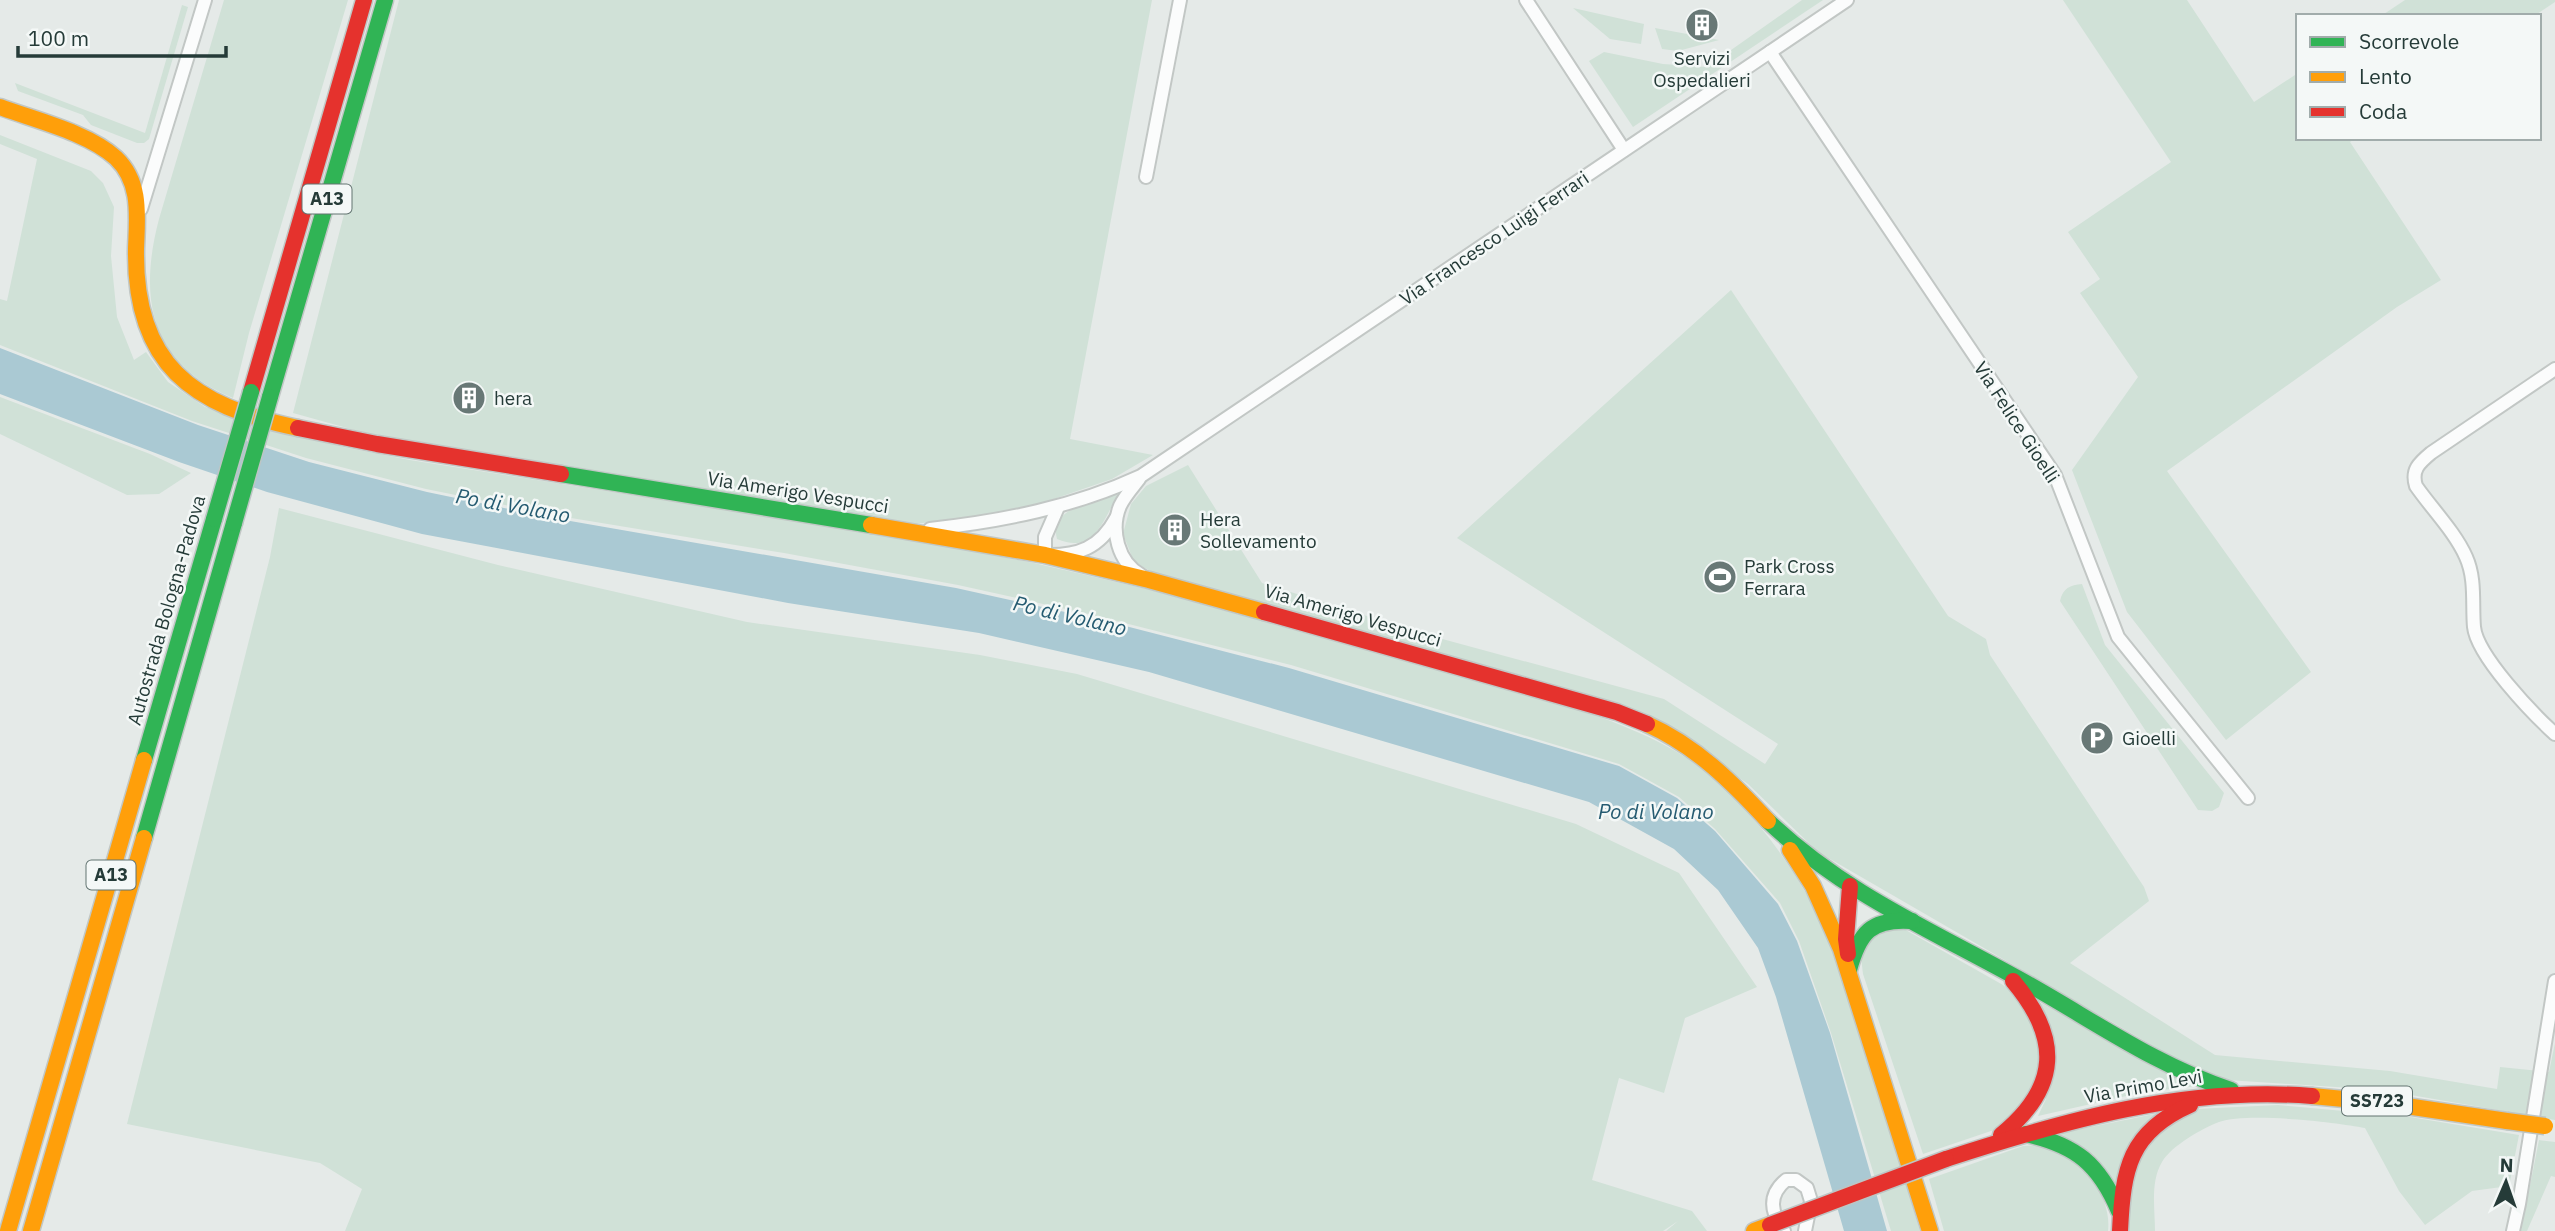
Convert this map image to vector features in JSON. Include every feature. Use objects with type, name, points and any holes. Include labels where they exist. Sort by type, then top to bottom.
[{"type":"main road","name":"Autostrada Bologna-Padova","points":[[8,1231],[364,0]]},
{"type":"main road","name":"A13","points":[[31,1231],[384,0]]},
{"type":"main road","points":[[0,107],[107,152],[126,172],[134,187],[138,202],[138,219]]},
{"type":"main road","name":"Via Amerigo Vespucci","points":[[138,219],[135,287],[138,310],[146,333],[170,369],[190,387],[226,407],[309,431],[377,444],[911,531],[1045,555],[1149,580],[1617,712],[1664,732],[1696,753],[1723,774],[1768,821]]},
{"type":"main road","points":[[1768,821],[1810,860],[1850,886],[2173,1068],[2204,1082],[2246,1094]]},
{"type":"main road","points":[[1768,821],[1801,867],[1828,918],[1849,970],[1893,1104],[1930,1231]]},
{"type":"main road","points":[[1849,970],[1846,939],[1850,886]]},
{"type":"main road","points":[[1849,970],[1858,940],[1867,930],[1890,919],[1914,922]]},
{"type":"main road","points":[[1978,1149],[2020,1123],[2030,1111],[2043,1082],[2047,1063],[2044,1028],[2036,1009],[2013,981],[1986,962]]},
{"type":"main road","name":"Via Primo Levi","points":[[1754,1231],[1777,1228],[1946,1159],[2024,1134],[2112,1110],[2183,1098],[2246,1094],[2357,1099],[2550,1127]]},
{"type":"main road","points":[[2120,1231],[2121,1192],[2125,1171],[2143,1136],[2158,1121],[2178,1109],[2222,1095]]},
{"type":"main road","points":[[2024,1134],[2058,1142],[2093,1164],[2120,1213]]},
{"type":"street","name":"Via Amerigo Vespucci","points":[[138,219],[205,0]]},
{"type":"street","points":[[1146,177],[1180,0]]},
{"type":"street","points":[[1526,0],[1625,150]]},
{"type":"street","name":"Via Francesco Luigi Ferrari","points":[[911,531],[981,524],[1058,507],[1118,487],[1141,476],[1847,0]]},
{"type":"street","name":"Via Felice Gioelli","points":[[1770,52],[2054,475],[2118,636],[2248,798]]},
{"type":"street","points":[[2555,369],[2417,464],[2414,480],[2465,555],[2472,576],[2476,636],[2495,666],[2535,715],[2555,734]]},
{"type":"street","name":"Via Francesco Luigi Ferrari","points":[[1045,555],[1061,556],[1101,541],[1116,518],[1121,503],[1141,476]]},
{"type":"street","points":[[1045,555],[1045,537],[1058,507]]},
{"type":"street","points":[[1116,518],[1115,534],[1125,561],[1134,571],[1149,580]]},
{"type":"street","points":[[2512,1231],[2519,1204],[2555,981]]},
{"type":"street","points":[[1777,1228],[1773,1195],[1786,1180],[1796,1180],[1807,1188],[1811,1201],[1805,1231]]},
{"type":"green space","points":[[224,0],[348,0],[249,333],[233,398],[205,384],[183,367],[168,348],[157,326],[151,302],[150,276],[159,219]]},
{"type":"green space","points":[[399,0],[1152,0],[1070,439],[1153,455],[1112,479],[1019,511],[915,524],[365,433],[293,413]]},
{"type":"green space","points":[[1802,0],[1823,0],[1633,127],[1589,61],[1604,52],[1663,64],[1707,67]]},
{"type":"green space","points":[[2063,0],[2187,0],[2254,102],[2296,74],[2296,140],[2352,140],[2350,142],[2441,280],[2397,307],[2167,471],[2311,672],[2226,740],[2127,612],[2072,470],[2138,377],[2080,293],[2100,279],[2068,232],[2171,162]]},
{"type":"green space","points":[[2405,0],[2555,0],[2537,14],[2384,14]]},
{"type":"green space","points":[[182,5],[188,7],[149,139],[144,143],[137,143],[91,125],[83,115],[18,91],[15,83],[145,133]]},
{"type":"green space","points":[[1573,8],[1644,24],[1641,44],[1610,39]]},
{"type":"green space","points":[[1655,28],[1719,40],[1678,51],[1662,49]]},
{"type":"green space","points":[[0,135],[91,171],[103,183],[114,207],[111,256],[117,317],[134,360],[146,352],[168,382],[205,407],[343,447],[410,460],[904,538],[1034,563],[1151,590],[1584,711],[1661,743],[1685,757],[1734,798],[1777,848],[1812,904],[1850,989],[1920,1231],[1891,1231],[1831,1033],[1799,941],[1780,903],[1715,829],[1679,797],[1619,764],[1291,665],[1093,615],[958,585],[559,516],[426,489],[306,458],[192,421],[0,345],[0,299],[7,301],[37,159],[0,144]]},
{"type":"green space","name":"Park Cross Ferrara","points":[[1731,290],[1948,616],[1986,639],[1990,655],[2144,887],[2149,901],[2070,963],[2215,1055],[2390,1071],[2497,1089],[2500,1067],[2549,1072],[2555,1043],[2555,1120],[2382,1090],[2227,1080],[2181,1062],[1818,852],[1748,784],[1649,715],[1152,572],[1134,562],[1123,534],[1131,504],[1146,486],[1188,465],[1262,583],[1424,634],[1664,699],[1765,764],[1778,744],[1457,538]]},
{"type":"green space","points":[[0,397],[150,454],[191,473],[159,494],[127,495],[0,434]]},
{"type":"green space","points":[[1118,494],[1102,524],[1089,539],[1070,543],[1057,539],[1056,528],[1067,513],[1076,507]]},
{"type":"green space","points":[[279,508],[498,565],[747,622],[980,655],[1077,674],[1576,824],[1679,873],[1757,987],[1685,1018],[1664,1093],[1619,1078],[1592,1180],[1692,1211],[1707,1231],[1666,1231],[1678,1221],[1663,1231],[345,1231],[362,1189],[320,1163],[127,1124],[270,557]]},
{"type":"green space","points":[[2082,584],[2105,645],[2224,793],[2219,807],[2212,811],[2198,810],[2060,601],[2068,588]]},
{"type":"green space","points":[[1904,929],[2003,985],[2018,997],[2029,1009],[2042,1053],[2032,1094],[1994,1130],[1923,1154],[1863,974],[1861,957],[1874,932]]},
{"type":"green space","points":[[2039,1002],[2198,1086],[2144,1092],[2038,1116],[2046,1099]]},
{"type":"green space","points":[[2278,1105],[2410,1117],[2519,1135],[2509,1186],[2472,1191],[2425,1225],[2399,1191],[2365,1128],[2291,1119],[2232,1119],[2196,1133],[2166,1156],[2156,1178],[2155,1231],[2128,1231],[2134,1171],[2147,1142],[2171,1121],[2196,1109]]},
{"type":"green space","points":[[2159,1113],[2116,1192],[2052,1135]]},
{"type":"green space","points":[[2539,1140],[2555,1142],[2555,1177],[2551,1176],[2527,1231],[2521,1231]]},
{"type":"green space","points":[[2036,1145],[2072,1160],[2090,1176],[2105,1203],[2108,1231],[1944,1231],[1929,1179],[2023,1146]]},
{"type":"water","name":"Po di Volano","points":[[0,348],[198,425],[309,462],[427,492],[553,518],[956,588],[1106,621],[1289,668],[1619,766],[1677,798],[1715,831],[1778,904],[1797,941],[1830,1033],[1887,1231],[1844,1231],[1776,997],[1758,948],[1718,890],[1674,849],[1589,802],[1149,672],[979,633],[788,603],[422,534],[267,492],[179,462],[0,394]]},
{"type":"traffic: fast","points":[[270,397],[385,0]]},
{"type":"traffic: fast","points":[[214,519],[251,392]]},
{"type":"traffic: fast","points":[[234,523],[270,397]]},
{"type":"traffic: fast","points":[[561,474],[871,525]]},
{"type":"traffic: fast","points":[[144,760],[214,519]]},
{"type":"traffic: fast","points":[[144,838],[234,523]]},
{"type":"traffic: fast","points":[[1768,821],[1827,869],[1888,908],[2175,1068],[2231,1090]]},
{"type":"traffic: fast","points":[[1849,970],[1857,946],[1869,931],[1886,922],[1912,921]]},
{"type":"traffic: fast","points":[[2026,1134],[2059,1144],[2084,1159],[2103,1181],[2119,1211]]},
{"type":"traffic: slow","points":[[0,107],[91,141],[105,149],[124,168],[130,178],[136,201],[138,289],[146,322],[158,350],[176,373],[200,392],[228,407],[298,428]]},
{"type":"traffic: slow","points":[[871,525],[1045,555],[1264,612]]},
{"type":"traffic: slow","points":[[1647,724],[1682,743],[1712,766],[1768,821]]},
{"type":"traffic: slow","points":[[8,1231],[144,760]]},
{"type":"traffic: slow","points":[[31,1231],[144,838]]},
{"type":"traffic: slow","points":[[1790,850],[1813,886],[1841,949],[1930,1231]]},
{"type":"traffic: slow","points":[[2312,1096],[2386,1103],[2507,1121]]},
{"type":"traffic: slow","points":[[2507,1121],[2545,1126]]},
{"type":"traffic: slow","points":[[1754,1231],[1770,1225]]},
{"type":"traffic: jam","points":[[251,392],[364,0]]},
{"type":"traffic: jam","points":[[298,428],[377,444],[561,474]]},
{"type":"traffic: jam","points":[[1264,612],[1617,712],[1647,724]]},
{"type":"traffic: jam","points":[[1848,954],[1846,939],[1850,886]]},
{"type":"traffic: jam","points":[[2001,1135],[2035,1099],[2047,1061],[2046,1042],[2040,1022],[2013,981]]},
{"type":"traffic: jam","points":[[1946,1159],[2081,1119],[2172,1101],[2265,1094],[2312,1096]]},
{"type":"traffic: jam","points":[[2120,1231],[2127,1171],[2133,1155],[2154,1127],[2190,1105]]},
{"type":"traffic: jam","points":[[1770,1225],[1946,1159]]},
{"type":"place","name":"Servizi Ospedalieri","points":[[1702,25]]},
{"type":"place","name":"hera","points":[[469,398]]},
{"type":"place","name":"Hera Sollevamento","points":[[1175,530]]},
{"type":"place","name":"Park Cross Ferrara","points":[[1720,577]]},
{"type":"place","name":"Gioelli","points":[[2097,738]]}]
